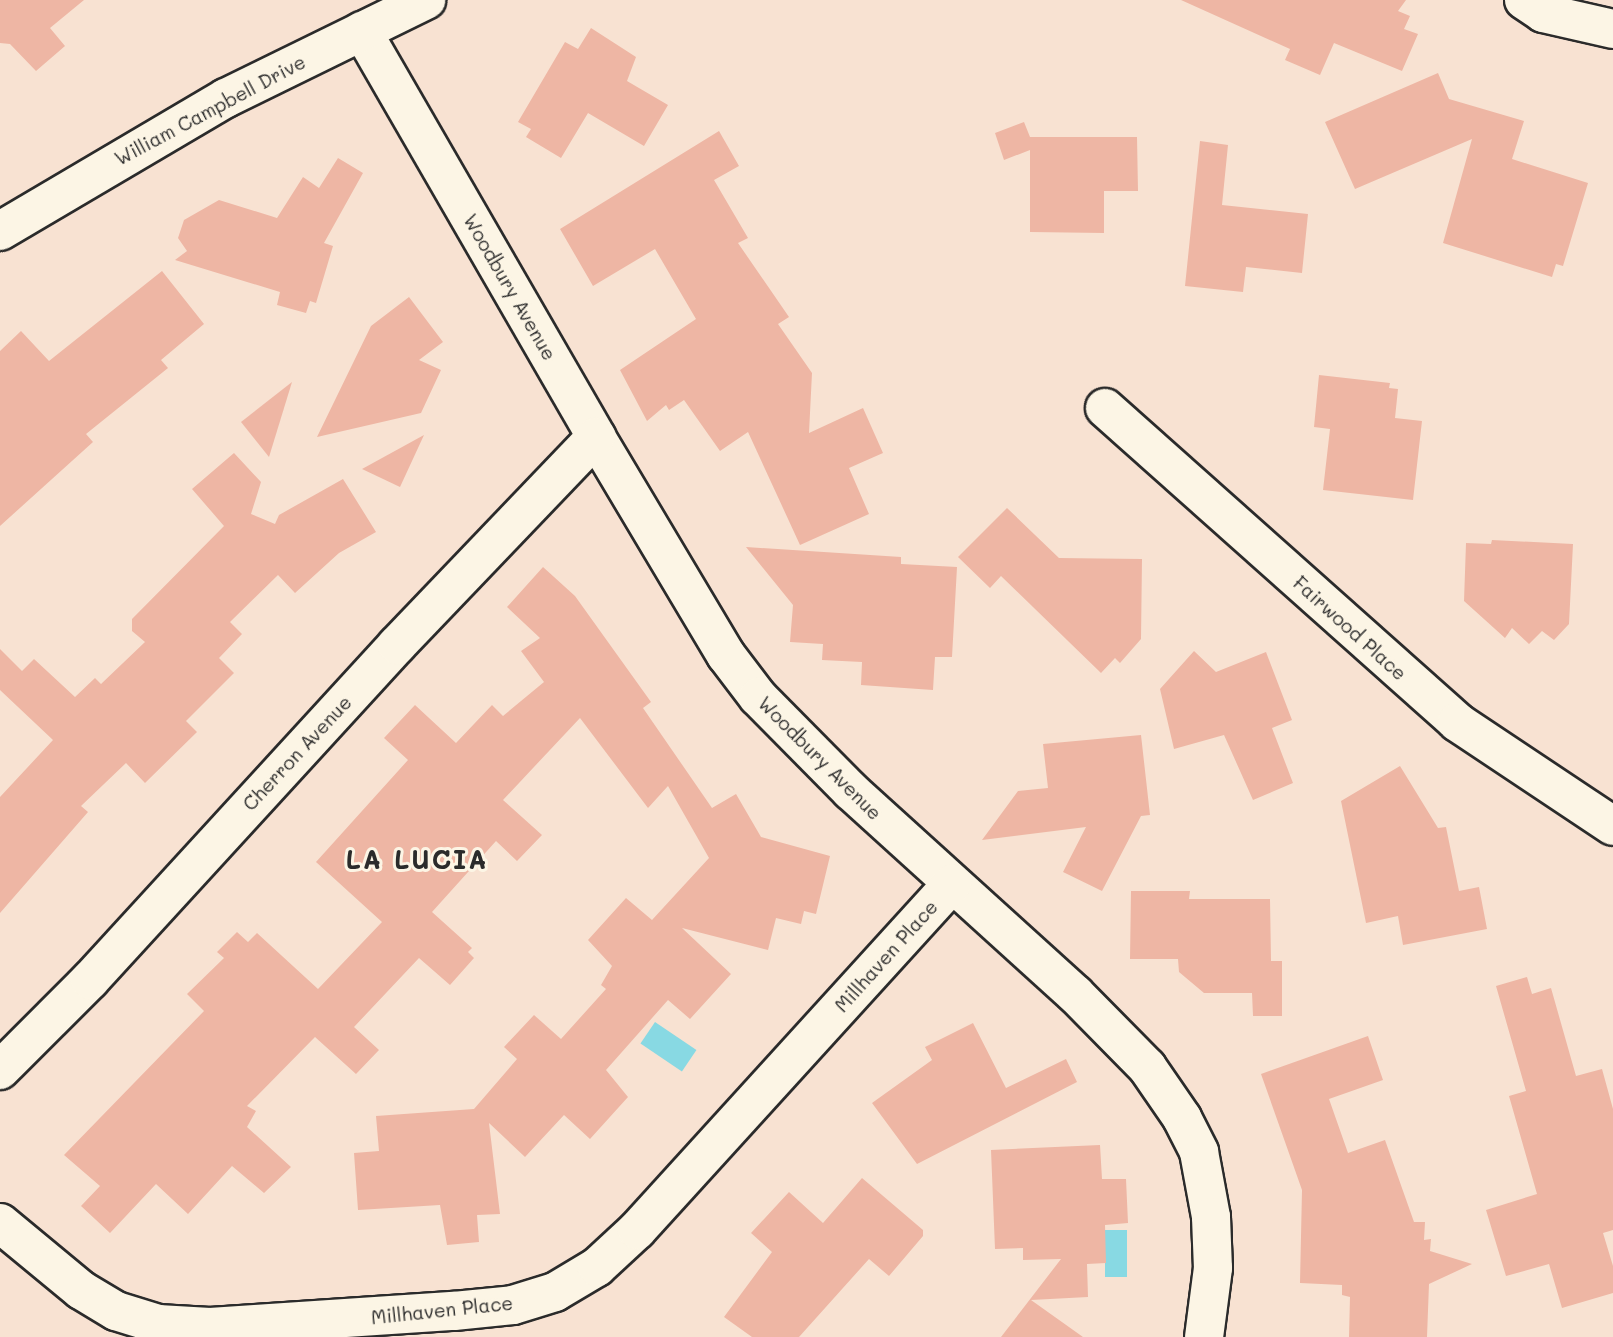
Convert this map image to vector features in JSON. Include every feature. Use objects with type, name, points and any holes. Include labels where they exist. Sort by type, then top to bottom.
[{"type":"street","name":"William Campbell Drive","points":[[0,231],[226,98],[426,0]]},
{"type":"street","points":[[1524,0],[1543,13],[1613,29]]},
{"type":"street","name":"Woodbury Avenue","points":[[362,31],[596,437],[726,655],[758,697],[952,884],[1075,994],[1147,1067],[1182,1118],[1199,1152],[1211,1217],[1213,1268],[1204,1337]]},
{"type":"street","name":"Fairwood Place","points":[[1105,408],[1457,722],[1613,826]]},
{"type":"street","name":"Cherron Avenue","points":[[0,1070],[90,980],[397,645],[596,437]]},
{"type":"street","name":"Millhaven Place","points":[[0,1223],[80,1290],[116,1311],[158,1324],[210,1328],[454,1311],[513,1305],[555,1292],[597,1267],[637,1230],[952,884]]},
{"type":"water","points":[[655,1022],[696,1050],[682,1072],[640,1044]]},
{"type":"water","points":[[1105,1230],[1127,1230],[1127,1277],[1105,1277]]},
{"type":"building","points":[[0,0],[84,0],[50,28],[65,46],[36,71],[10,44],[0,43]]},
{"type":"building","points":[[1181,0],[1406,0],[1398,11],[1410,16],[1404,29],[1418,34],[1402,71],[1334,43],[1320,75],[1285,60],[1290,49]]},
{"type":"building","points":[[591,28],[636,57],[627,81],[668,105],[644,146],[588,113],[561,158],[526,137],[531,129],[518,122],[565,42],[578,49]]},
{"type":"building","points":[[1438,73],[1449,99],[1524,121],[1512,159],[1588,183],[1563,266],[1556,264],[1552,277],[1443,243],[1472,139],[1355,189],[1325,122]]},
{"type":"building","points":[[1024,122],[1030,137],[1137,137],[1138,191],[1104,191],[1104,233],[1030,232],[1030,150],[1004,160],[995,133]]},
{"type":"building","points":[[719,131],[739,166],[714,180],[748,238],[738,243],[789,317],[778,324],[812,373],[809,433],[863,408],[883,453],[849,468],[869,514],[800,545],[748,432],[720,451],[684,400],[669,410],[666,405],[647,421],[620,370],[696,319],[655,249],[593,286],[560,229]]},
{"type":"building","points":[[1200,141],[1228,145],[1222,205],[1308,214],[1302,273],[1246,267],[1243,292],[1185,286]]},
{"type":"building","points":[[338,158],[363,173],[324,243],[333,246],[316,303],[310,301],[306,313],[277,305],[280,292],[175,260],[187,251],[178,238],[184,220],[219,200],[277,218],[303,177],[319,188]]},
{"type":"building","points":[[162,271],[204,324],[161,360],[168,368],[86,434],[93,442],[0,526],[0,351],[21,331],[49,361]]},
{"type":"building","points":[[409,297],[443,342],[419,360],[441,370],[421,413],[317,437],[371,326]]},
{"type":"building","points":[[1319,375],[1390,383],[1389,388],[1398,389],[1395,418],[1422,421],[1413,500],[1323,490],[1330,429],[1314,427]]},
{"type":"building","points":[[292,382],[269,457],[241,422]]},
{"type":"building","points":[[424,435],[400,487],[362,469]]},
{"type":"building","points":[[234,453],[261,482],[251,514],[275,524],[279,515],[343,479],[376,532],[339,553],[295,593],[278,575],[230,622],[242,634],[219,658],[234,673],[186,721],[197,732],[145,783],[126,763],[81,806],[88,812],[0,913],[0,797],[53,740],[0,690],[0,649],[22,671],[34,659],[75,697],[95,678],[101,684],[145,642],[132,631],[132,619],[224,526],[192,489]]},
{"type":"building","points":[[1007,508],[1059,558],[1142,559],[1141,639],[1120,663],[1115,658],[1101,673],[1001,576],[990,588],[958,557]]},
{"type":"building","points":[[1492,540],[1573,544],[1569,624],[1554,640],[1542,631],[1529,644],[1512,628],[1505,638],[1464,601],[1466,543],[1491,544]]},
{"type":"building","points":[[746,547],[901,557],[901,564],[957,567],[952,657],[935,657],[933,690],[861,685],[862,662],[822,660],[823,644],[790,642],[793,605]]},
{"type":"building","points":[[543,567],[575,596],[651,702],[643,708],[712,808],[736,794],[761,837],[830,856],[816,914],[804,911],[801,924],[776,918],[768,950],[682,928],[731,974],[690,1019],[668,1000],[606,1070],[628,1097],[590,1139],[564,1115],[525,1157],[489,1123],[500,1214],[477,1215],[479,1242],[447,1245],[440,1205],[358,1210],[354,1153],[379,1151],[376,1116],[474,1109],[517,1059],[504,1047],[534,1015],[561,1039],[606,989],[601,985],[612,966],[588,940],[626,898],[652,920],[709,858],[668,786],[648,808],[580,718],[503,800],[542,835],[517,861],[496,841],[432,912],[472,948],[468,952],[474,958],[450,985],[419,958],[354,1027],[379,1050],[356,1074],[315,1037],[247,1106],[256,1111],[247,1127],[291,1167],[264,1193],[232,1166],[188,1214],[156,1184],[110,1233],[81,1206],[100,1186],[64,1155],[204,1011],[187,994],[224,958],[217,952],[237,932],[248,942],[257,933],[318,989],[382,922],[316,862],[408,760],[384,738],[415,705],[456,743],[492,705],[503,716],[544,682],[521,651],[540,638],[507,607]]},
{"type":"building","points":[[1194,651],[1216,672],[1266,652],[1292,720],[1272,728],[1293,783],[1253,800],[1224,735],[1174,749],[1160,689]]},
{"type":"building","points":[[1141,735],[1150,815],[1141,816],[1102,891],[1063,872],[1086,827],[982,840],[1018,791],[1048,788],[1043,744]]},
{"type":"building","points":[[1400,766],[1438,828],[1446,827],[1459,891],[1479,887],[1487,929],[1403,945],[1398,916],[1366,923],[1341,801]]},
{"type":"building","points":[[1131,891],[1190,891],[1189,899],[1270,899],[1271,961],[1282,961],[1282,1016],[1253,1016],[1252,993],[1204,993],[1179,972],[1178,959],[1130,959]]},
{"type":"building","points":[[1527,977],[1532,994],[1551,988],[1576,1076],[1602,1069],[1613,1109],[1613,1230],[1603,1233],[1613,1266],[1613,1293],[1562,1308],[1549,1264],[1506,1276],[1486,1210],[1537,1194],[1509,1096],[1526,1091],[1496,986]]},
{"type":"building","points":[[973,1023],[1006,1088],[1066,1059],[1077,1082],[917,1164],[872,1103],[932,1060],[925,1047]]},
{"type":"building","points":[[1368,1036],[1383,1080],[1329,1099],[1348,1153],[1385,1140],[1414,1222],[1425,1222],[1424,1240],[1431,1239],[1430,1251],[1472,1264],[1429,1284],[1427,1337],[1349,1337],[1350,1297],[1342,1295],[1342,1285],[1300,1283],[1302,1190],[1261,1074]]},
{"type":"building","points":[[1100,1145],[1102,1179],[1126,1179],[1128,1223],[1105,1225],[1106,1263],[1087,1264],[1088,1297],[1031,1300],[1083,1337],[1001,1337],[1061,1259],[1023,1260],[1023,1248],[995,1249],[991,1150]]},
{"type":"building","points":[[862,1178],[923,1230],[923,1236],[889,1276],[869,1259],[799,1337],[752,1337],[724,1317],[772,1252],[751,1233],[789,1192],[823,1223]]},
{"type":"district","name":"LA LUCIA","points":[[417,860]]}]
